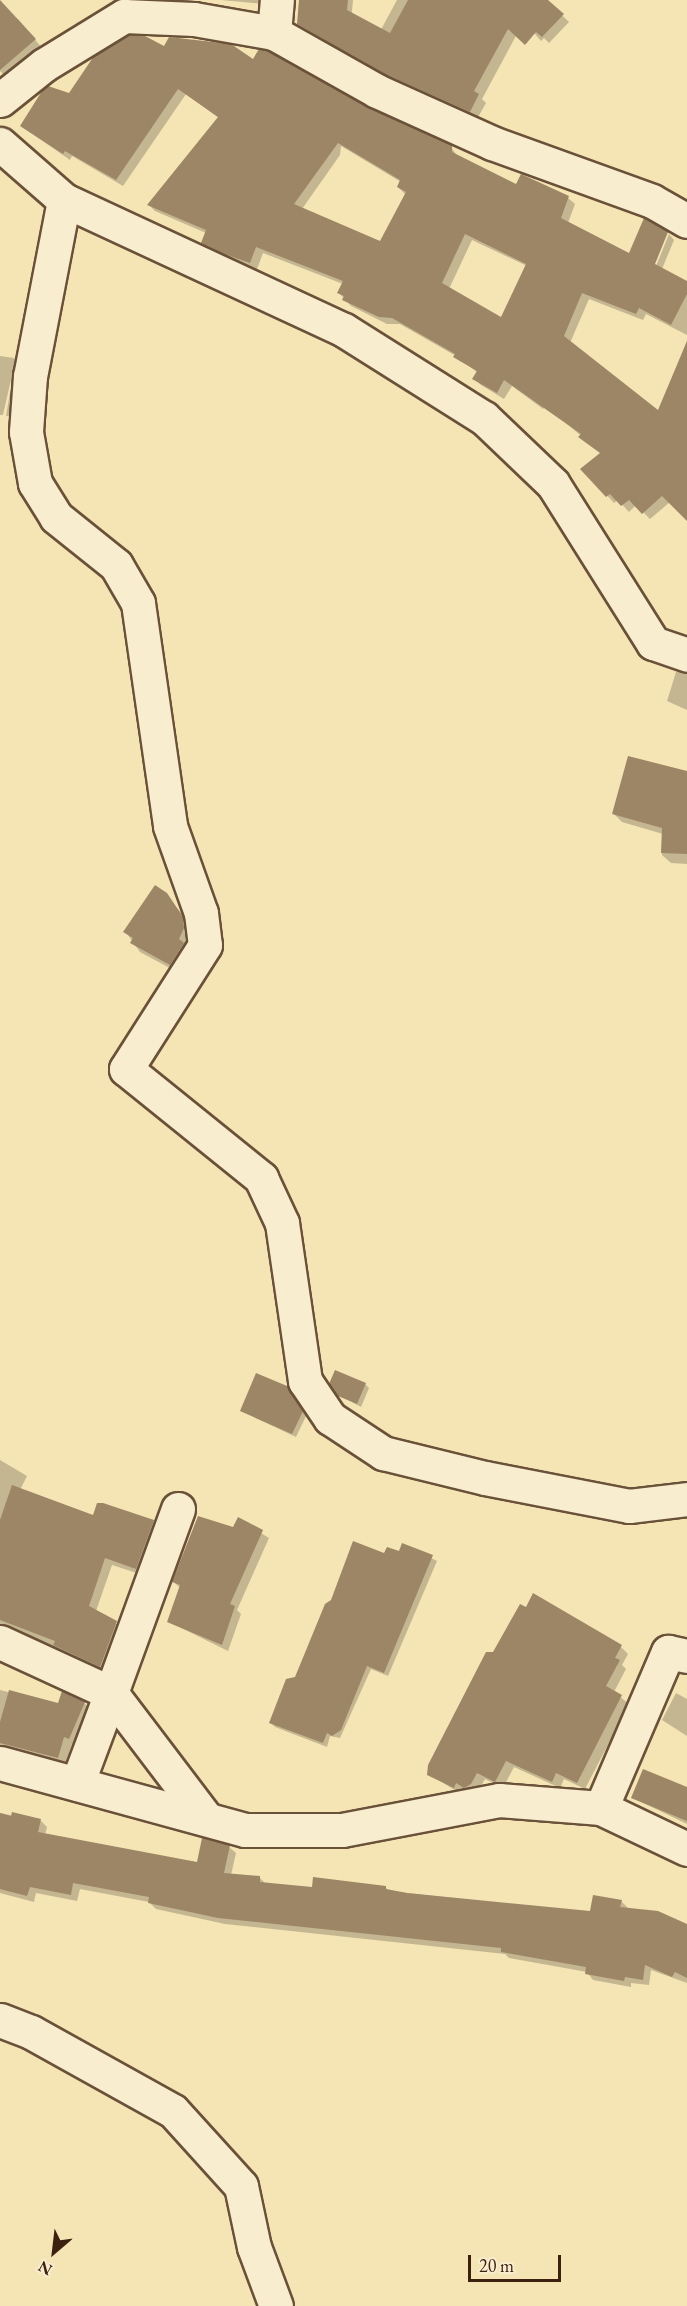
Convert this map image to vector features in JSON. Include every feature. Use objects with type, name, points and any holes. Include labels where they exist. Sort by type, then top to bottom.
[{"type":"street","points":[[274,33],[277,0]]},
{"type":"street","points":[[0,100],[44,65],[124,16],[194,18],[274,33],[377,91],[440,120],[492,143],[652,201],[687,221]]},
{"type":"street","points":[[0,144],[64,200],[344,330],[484,418],[553,484],[653,643],[687,655]]},
{"type":"street","points":[[64,200],[30,376],[26,432],[35,483],[56,517],[116,565],[138,603],[170,826],[201,913],[204,945],[126,1069],[261,1178],[282,1223],[305,1381],[330,1418],[383,1453],[485,1478],[629,1506],[687,1499]]},
{"type":"street","points":[[77,1784],[178,1509]]},
{"type":"street","points":[[0,1642],[111,1693],[205,1817]]},
{"type":"street","points":[[601,1808],[668,1652],[687,1656]]},
{"type":"street","points":[[0,1763],[246,1830],[342,1830],[499,1800],[601,1808],[687,1849]]},
{"type":"street","points":[[0,2020],[31,2032],[173,2111],[241,2186],[254,2247],[276,2306]]},
{"type":"building","points":[[0,0],[36,39],[0,70]]},
{"type":"building","points":[[299,0],[348,0],[347,10],[390,33],[408,0],[548,0],[564,14],[542,37],[536,32],[525,45],[508,29],[474,91],[479,94],[470,112],[385,74],[297,24]]},
{"type":"building","points":[[129,35],[145,36],[164,46],[169,37],[231,44],[253,59],[259,49],[268,51],[368,107],[452,145],[452,152],[516,184],[521,174],[569,196],[561,218],[629,253],[644,218],[668,232],[655,264],[687,281],[687,294],[671,325],[639,308],[636,314],[582,293],[564,336],[658,410],[687,341],[687,521],[662,496],[642,514],[629,500],[621,506],[610,494],[606,497],[580,469],[600,453],[578,437],[581,434],[504,380],[497,393],[472,379],[477,371],[453,357],[455,354],[392,318],[379,317],[342,300],[344,296],[337,293],[343,281],[256,247],[250,263],[222,253],[201,243],[206,230],[147,205],[218,117],[178,89],[116,180],[65,151],[63,154],[20,126],[42,91],[48,86],[69,93],[94,56]],"holes":[[[338,143],[400,180],[397,187],[406,192],[380,241],[294,204]],[[465,234],[526,264],[501,317],[442,283]]]},
{"type":"building","points":[[628,756],[687,771],[687,854],[661,853],[662,828],[612,814]]},
{"type":"building","points":[[155,885],[167,893],[183,917],[184,928],[179,939],[184,943],[170,965],[130,943],[133,938],[123,932]]},
{"type":"building","points":[[335,1370],[366,1383],[357,1404],[338,1396],[329,1384]]},
{"type":"building","points":[[256,1373],[287,1386],[303,1411],[292,1434],[240,1411]]},
{"type":"building","points":[[12,1485],[93,1515],[97,1503],[103,1503],[154,1520],[136,1569],[105,1558],[89,1606],[117,1621],[100,1667],[53,1645],[55,1641],[0,1620],[0,1520]]},
{"type":"building","points":[[198,1516],[233,1527],[238,1517],[263,1530],[230,1604],[235,1606],[222,1645],[167,1622],[180,1585],[172,1582]]},
{"type":"building","points":[[353,1541],[384,1553],[387,1547],[399,1551],[402,1543],[433,1555],[384,1673],[367,1666],[341,1730],[332,1736],[327,1733],[323,1743],[269,1723],[286,1679],[295,1677],[325,1604],[331,1600]]},
{"type":"building","points":[[533,1593],[622,1645],[615,1658],[620,1660],[606,1686],[622,1695],[577,1783],[556,1773],[552,1782],[506,1761],[495,1782],[477,1773],[471,1784],[464,1788],[456,1783],[454,1788],[427,1775],[428,1765],[486,1652],[493,1652],[520,1604],[526,1607]]},
{"type":"building","points":[[9,1690],[58,1703],[62,1691],[85,1702],[69,1739],[64,1737],[58,1758],[0,1743],[0,1722]]},
{"type":"building","points":[[643,1769],[687,1787],[687,1821],[631,1798]]},
{"type":"building","points":[[12,1812],[41,1819],[38,1832],[197,1862],[202,1838],[230,1845],[224,1873],[260,1876],[260,1882],[312,1887],[313,1877],[386,1886],[386,1889],[407,1893],[590,1911],[593,1895],[622,1900],[620,1907],[658,1911],[687,1924],[687,1978],[675,1972],[672,1977],[645,1965],[643,1980],[625,1977],[624,1981],[585,1974],[586,1967],[501,1952],[501,1948],[218,1918],[148,1903],[149,1897],[73,1883],[71,1895],[30,1887],[27,1896],[0,1889],[0,1813],[11,1816]]}]
